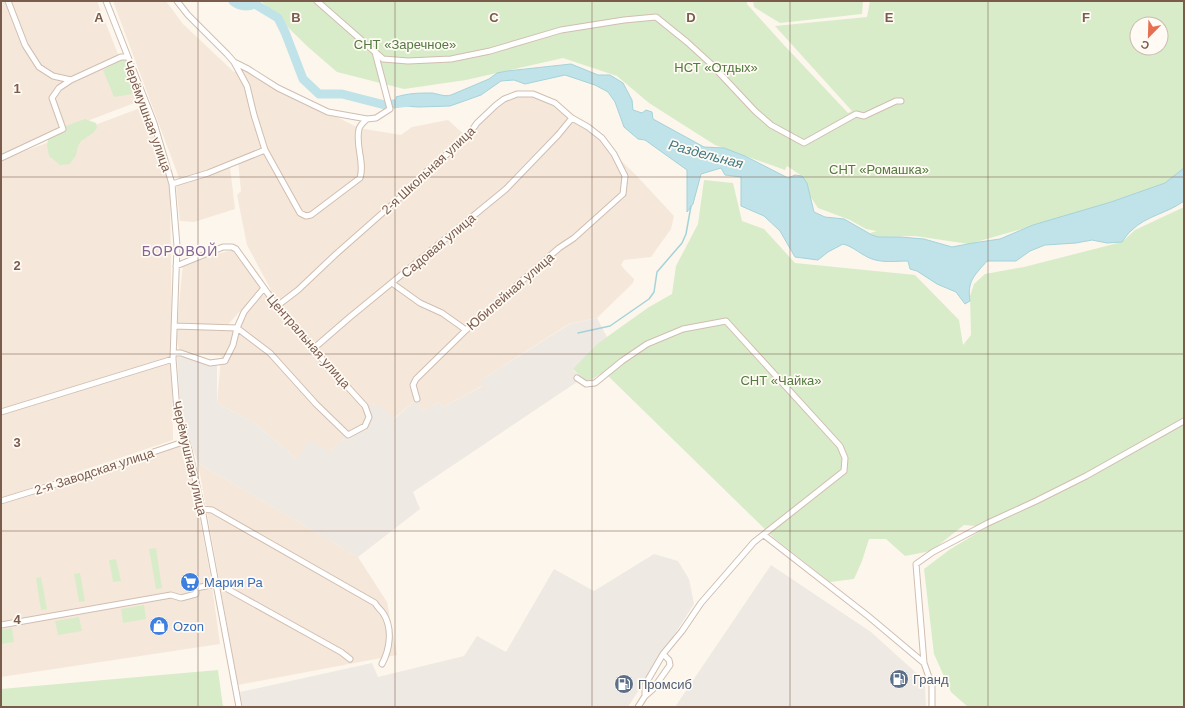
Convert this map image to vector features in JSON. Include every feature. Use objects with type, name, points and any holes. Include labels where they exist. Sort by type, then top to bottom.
[{"type":"street","points":[[8,1],[25,45],[39,67],[53,76],[71,80]]},
{"type":"street","name":"Черёмушная улица","points":[[106,1],[154,123],[172,184],[177,246],[173,353],[177,411],[186,441],[202,509],[239,707]]},
{"type":"street","points":[[177,1],[188,15],[228,54],[234,62],[247,86],[265,150],[300,212],[306,216],[311,215],[360,178],[362,172],[358,144],[359,128],[367,119]]},
{"type":"street","points":[[317,1],[383,59],[408,60],[451,58],[490,51],[561,30],[624,20],[656,17],[710,63],[755,111],[771,125],[804,143],[856,114],[864,116],[896,101],[901,102]]},
{"type":"street","points":[[234,62],[278,88],[328,112],[367,119],[376,118],[390,109],[375,52]]},
{"type":"street","points":[[1,158],[63,129],[52,98],[60,88],[71,80],[120,57],[127,56]]},
{"type":"street","name":"2-я Школьная улица","points":[[277,306],[298,290],[404,194],[426,172],[466,137],[477,123],[496,105],[504,99],[517,94],[533,94],[556,103],[572,118],[588,127],[602,138],[614,154],[625,176],[623,194]]},
{"type":"street","name":"Садовая улица","points":[[313,350],[350,317],[506,189],[558,135],[572,118]]},
{"type":"street","points":[[172,184],[208,173],[265,150]]},
{"type":"street","name":"Юбилейная улица","points":[[417,399],[413,385],[416,378],[466,330],[623,194]]},
{"type":"street","name":"Центральная улица","points":[[176,266],[223,247],[232,247],[236,249],[277,306],[313,350],[365,406],[369,417],[365,426],[348,435],[316,404],[270,353],[237,328]]},
{"type":"street","points":[[392,283],[420,303],[442,313],[466,330]]},
{"type":"street","points":[[173,353],[181,353],[210,363],[225,361],[233,345],[237,328],[244,312],[264,288]]},
{"type":"street","points":[[577,378],[586,384],[595,383],[647,344],[683,329],[726,322],[840,446],[845,458],[844,471],[754,542],[711,592],[663,654],[645,685],[644,696],[638,707]]},
{"type":"street","points":[[174,326],[237,328]]},
{"type":"street","points":[[1,412],[173,359]]},
{"type":"street","points":[[932,707],[932,686],[924,663],[916,564],[933,552],[988,522],[1036,501],[1086,476],[1184,421]]},
{"type":"street","name":"2-я Заводская улица","points":[[1,501],[186,441]]},
{"type":"street","points":[[202,509],[212,510],[375,603],[377,608],[383,613],[390,635],[387,655],[382,664]]},
{"type":"street","points":[[764,535],[868,616],[924,663]]},
{"type":"street","points":[[1,625],[171,595],[179,598],[190,596],[196,594],[196,588],[216,584],[224,587],[350,659]]},
{"type":"street","points":[[644,696],[653,689],[670,665],[669,660],[663,654]]},
{"type":"shaded area","points":[[1,1],[97,1],[137,102],[1,154]]},
{"type":"shaded area","points":[[113,1],[166,1],[183,24],[234,72],[248,69],[278,88],[359,128],[401,135],[412,127],[448,120],[467,137],[496,105],[517,94],[533,94],[555,103],[602,138],[614,154],[674,216],[671,229],[651,257],[624,260],[621,265],[634,279],[633,283],[597,318],[569,324],[481,380],[484,385],[443,407],[439,402],[421,411],[417,399],[393,419],[383,409],[372,404],[365,426],[348,435],[330,452],[297,459],[253,422],[217,403],[221,356],[179,351],[174,326],[177,325],[183,263],[232,250],[261,288],[225,328],[237,328],[249,305],[271,290],[247,245],[237,195],[241,191],[238,161],[179,178]]},
{"type":"shaded area","points":[[143,107],[170,181],[173,440],[1,498],[1,160]]},
{"type":"shaded area","points":[[230,167],[235,209],[194,222],[180,221],[176,185]]},
{"type":"shaded area","points":[[597,318],[607,337],[597,344],[573,370],[583,378],[413,492],[420,509],[358,557],[198,463],[181,417],[177,357],[217,360],[217,403],[253,422],[297,459],[310,440],[330,452],[348,435],[365,426],[369,417],[365,406],[372,404],[384,409],[394,419],[417,399],[421,411],[439,402],[443,407],[483,386],[481,380],[570,324]]},
{"type":"shaded area","points":[[183,443],[193,481],[211,579],[220,644],[1,677],[1,505]]},
{"type":"shaded area","points":[[198,463],[358,557],[387,602],[397,655],[238,685]]},
{"type":"shaded area","points":[[654,554],[678,561],[689,579],[694,604],[628,707],[243,707],[240,692],[372,663],[378,677],[464,656],[477,636],[506,652],[554,569],[594,591]]},
{"type":"shaded area","points":[[771,565],[871,632],[923,679],[925,686],[926,707],[675,707]]},
{"type":"green space","points":[[261,1],[747,1],[747,4],[783,44],[848,113],[852,111],[775,26],[867,17],[870,1],[1184,1],[1184,168],[1165,183],[1085,211],[969,244],[915,236],[878,237],[870,233],[877,231],[866,229],[850,220],[818,208],[810,196],[807,183],[802,176],[787,166],[785,170],[715,145],[649,103],[617,76],[563,58],[466,80],[404,89],[337,72],[308,47]]},
{"type":"green space","points":[[753,1],[863,1],[862,14],[780,23],[754,7]]},
{"type":"green space","points":[[126,58],[139,93],[114,97],[103,70]]},
{"type":"green space","points":[[85,119],[96,123],[97,128],[93,133],[81,141],[76,155],[70,164],[60,165],[49,156],[47,146],[49,132]]},
{"type":"green space","name":"СНТ «Чайка»","points":[[704,180],[733,183],[742,221],[764,229],[795,263],[915,275],[959,320],[963,345],[971,335],[970,296],[974,284],[985,274],[1024,267],[1122,242],[1135,230],[1184,207],[1184,707],[968,707],[951,692],[934,654],[924,569],[949,550],[987,527],[964,525],[931,551],[905,556],[886,539],[869,539],[854,579],[830,582],[774,538],[604,372],[587,382],[573,369],[597,344],[649,307],[672,294],[676,266],[698,224]]},
{"type":"green space","points":[[156,548],[162,588],[156,589],[149,549]]},
{"type":"green space","points":[[116,559],[121,581],[113,582],[109,560]]},
{"type":"green space","points":[[80,573],[85,601],[79,602],[74,574]]},
{"type":"green space","points":[[41,577],[47,609],[41,610],[36,578]]},
{"type":"green space","points":[[144,605],[146,619],[123,623],[121,609]]},
{"type":"green space","points":[[79,617],[82,631],[58,635],[55,621]]},
{"type":"green space","points":[[12,628],[14,642],[1,644],[1,630]]},
{"type":"green space","points":[[218,670],[223,707],[1,707],[1,689]]},
{"type":"water","points":[[571,64],[598,75],[610,75],[623,83],[632,100],[633,110],[642,113],[646,110],[652,112],[653,119],[704,147],[724,148],[745,156],[788,178],[795,175],[802,176],[807,183],[814,212],[825,217],[844,219],[878,237],[924,239],[952,247],[1000,239],[1033,225],[1111,202],[1165,183],[1184,168],[1184,201],[1171,209],[1144,221],[1129,233],[1122,242],[1107,243],[1092,240],[1076,243],[1045,245],[1030,251],[1016,261],[987,261],[972,279],[969,294],[970,301],[965,304],[956,292],[937,284],[917,271],[910,269],[908,261],[876,260],[843,244],[828,252],[818,260],[795,257],[780,231],[764,216],[741,206],[741,177],[725,175],[721,168],[701,174],[693,204],[687,212],[687,170],[645,140],[638,139],[624,127],[615,102],[608,92],[595,85],[565,75],[525,84],[514,80],[501,81],[481,95],[450,106],[405,106],[398,103],[396,97],[423,93],[448,96],[489,79],[497,73]]},
{"type":"waterway","name":"Раздельная","points":[[233,1],[244,6],[255,4],[278,18],[303,79],[319,94],[342,94],[385,105],[409,102]]},
{"type":"waterway","points":[[578,333],[610,326],[649,299],[654,292],[657,272],[682,243],[686,234],[691,206]]},
{"type":"place","name":"Мария Ра","points":[[190,582]]},
{"type":"place","name":"Ozon","points":[[159,626]]},
{"type":"place","name":"Гранд","points":[[899,679]]},
{"type":"place","name":"Промсиб","points":[[624,684]]},
{"type":"district","name":"БОРОВОЙ","points":[[180,251]]},
{"type":"park label","name":"СНТ «Заречное»","points":[[405,44]]},
{"type":"park label","name":"НСТ «Отдых»","points":[[716,67]]},
{"type":"park label","name":"СНТ «Ромашка»","points":[[879,169]]}]
